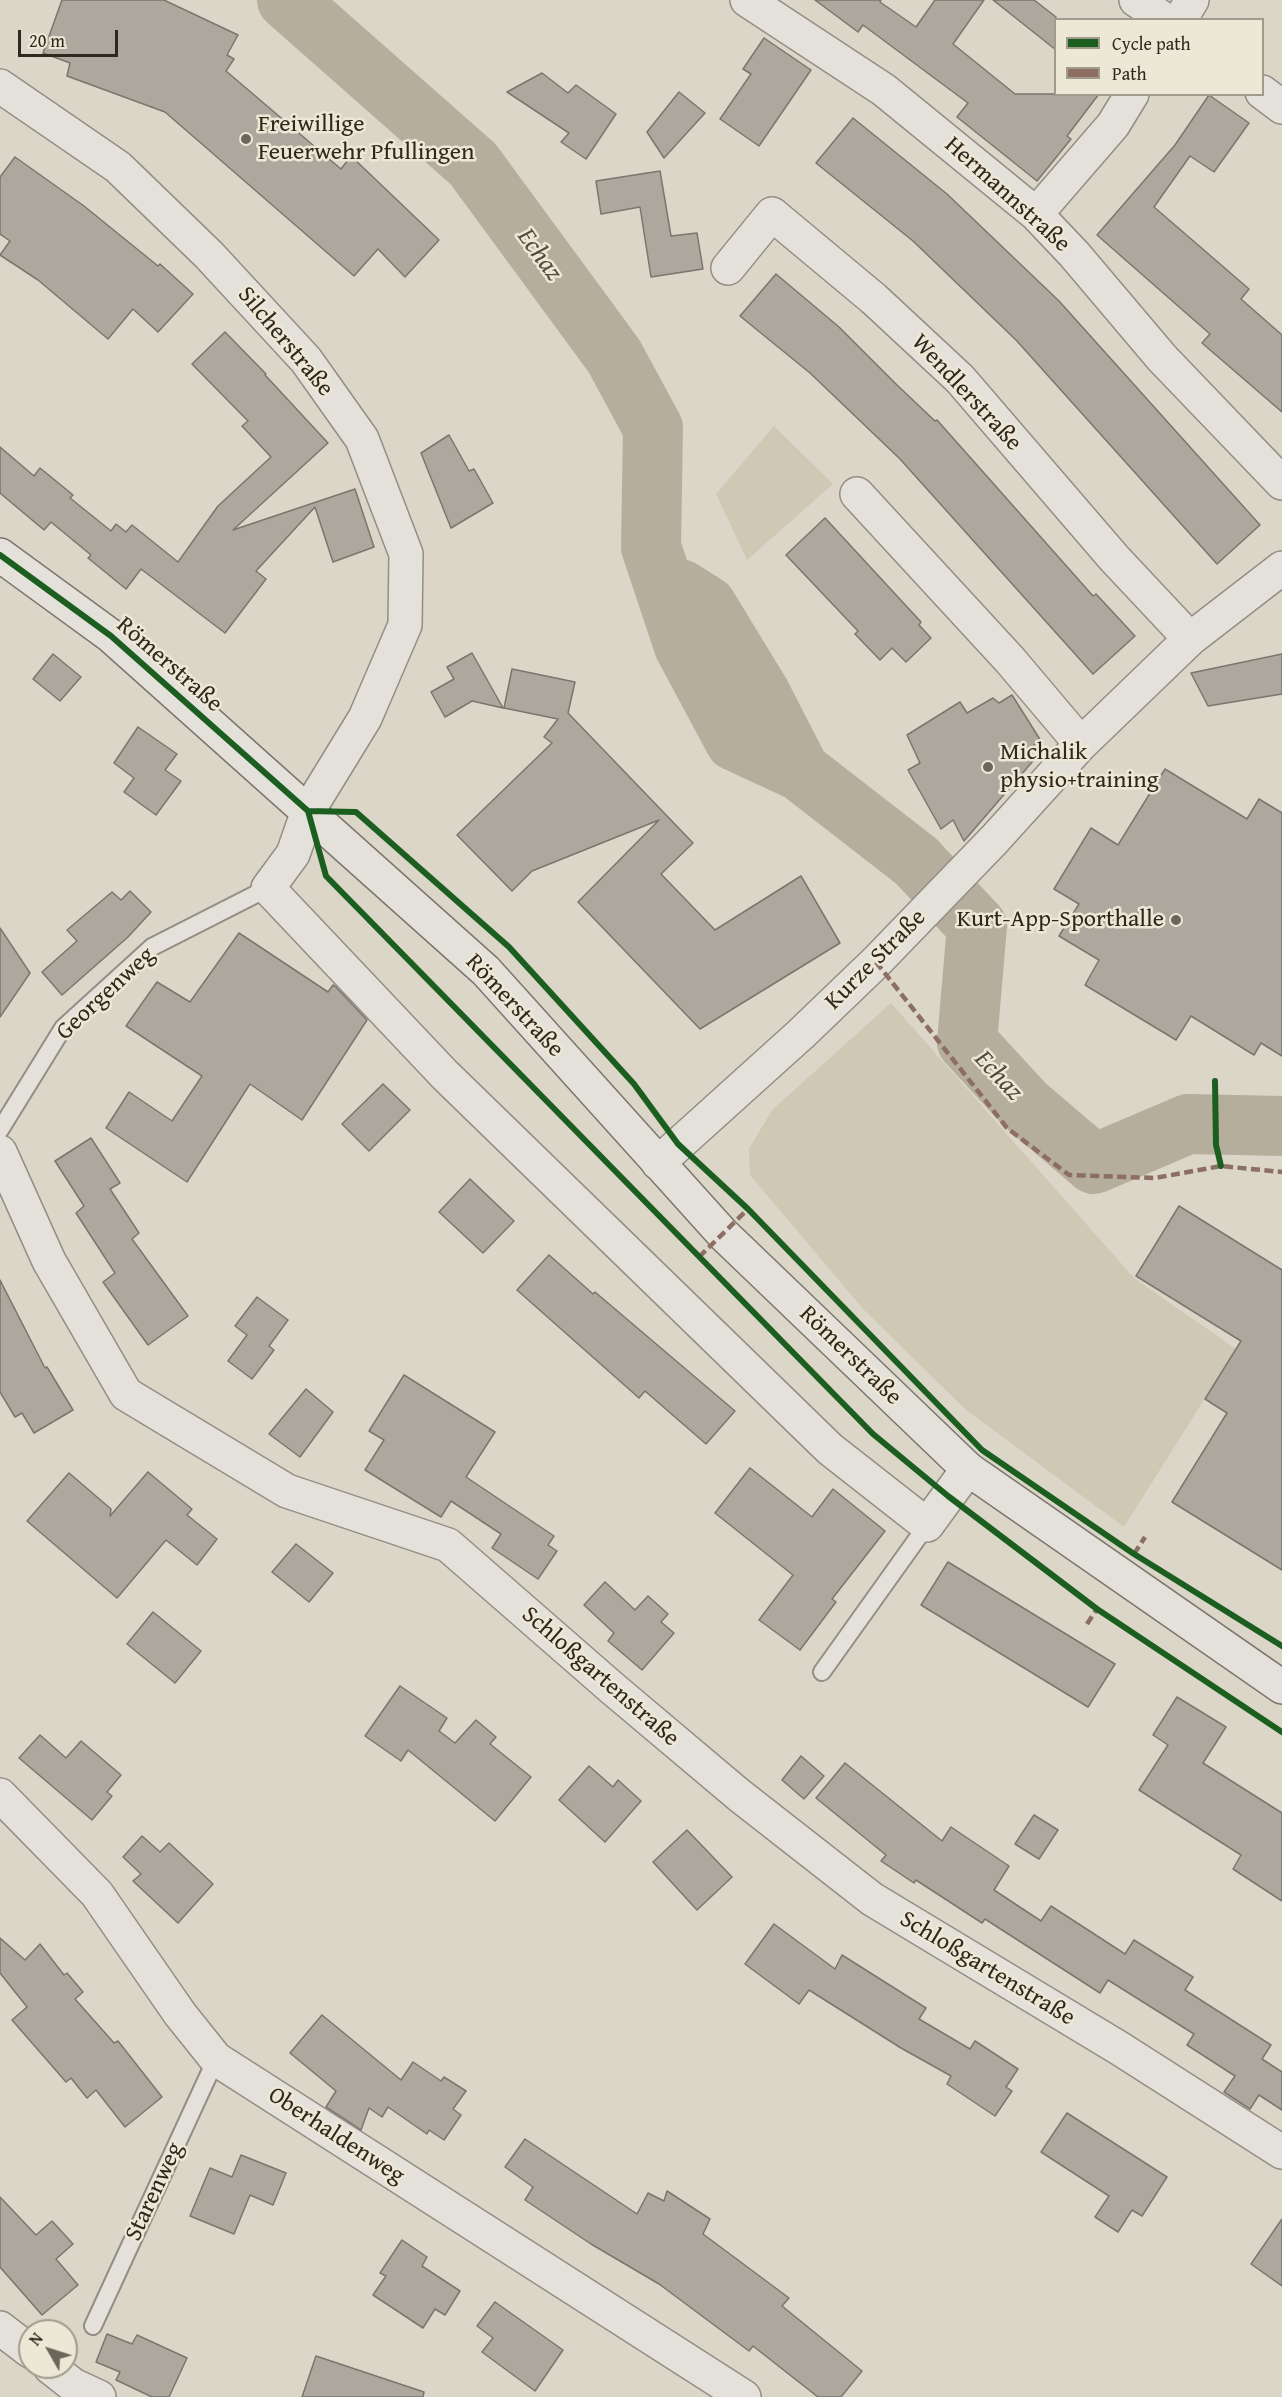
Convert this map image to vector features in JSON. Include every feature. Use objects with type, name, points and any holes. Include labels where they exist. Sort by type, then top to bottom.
[{"type":"street","name":"Hermannstraße","points":[[747,0],[885,90],[1036,214],[1074,254],[1162,358],[1282,483]]},
{"type":"street","points":[[1136,0],[1162,18]]},
{"type":"street","points":[[1181,18],[1192,0]]},
{"type":"street","name":"Silcherstraße","points":[[0,86],[118,167],[208,255],[306,360],[362,439],[406,554],[405,625],[365,718],[308,811]]},
{"type":"street","points":[[1264,93],[1282,107]]},
{"type":"street","points":[[1036,214],[1113,125],[1131,96]]},
{"type":"street","name":"Wendlerstraße","points":[[728,268],[772,214],[874,299],[960,379],[1114,558],[1190,639]]},
{"type":"street","points":[[857,494],[1010,660],[1081,744]]},
{"type":"street","name":"Römerstraße","points":[[0,555],[111,636],[486,971],[723,1234],[968,1469],[1282,1687]]},
{"type":"street","name":"Kurze Straße","points":[[658,1163],[801,1034],[905,932],[1081,744],[1190,639],[1282,568]]},
{"type":"street","name":"Georgenweg","points":[[268,888],[293,854],[308,811]]},
{"type":"street","points":[[268,888],[445,1075],[830,1449],[927,1525],[968,1469]]},
{"type":"street","name":"Schloßgartenstraße","points":[[0,1152],[49,1261],[126,1394],[287,1491],[447,1545],[739,1795],[872,1899],[1119,2048],[1282,2152]]},
{"type":"street","name":"Oberhaldenweg","points":[[0,1796],[97,1894],[180,2014],[216,2058],[744,2397]]},
{"type":"street","points":[[0,2328],[18,2342]]},
{"type":"lane","name":"Georgenweg","points":[[0,1131],[63,1028],[120,976],[152,947],[268,888]]},
{"type":"lane","points":[[822,1672],[927,1525]]},
{"type":"lane","name":"Starenweg","points":[[93,2326],[216,2058]]},
{"type":"shaded area","points":[[774,426],[833,484],[747,560],[716,494]]},
{"type":"shaded area","points":[[891,1003],[1134,1278],[1236,1349],[1124,1527],[965,1409],[864,1310],[750,1175],[749,1149],[772,1110]]},
{"type":"building","name":"Freiwillige Feuerwehr Pfullingen","points":[[62,0],[164,0],[238,35],[227,55],[234,59],[226,71],[341,169],[351,156],[439,240],[405,277],[378,249],[354,276],[165,112],[67,76],[70,63],[43,53]]},
{"type":"building","points":[[815,0],[881,0],[880,2],[916,27],[935,0],[984,0],[953,44],[1015,94],[1097,96],[1067,136],[1071,139],[1037,181],[957,117],[968,103],[863,25],[858,32]]},
{"type":"building","points":[[993,0],[1034,0],[1056,17],[1054,18],[1054,48]]},
{"type":"building","points":[[764,38],[811,70],[759,146],[720,119],[751,74],[743,69]]},
{"type":"building","points":[[542,73],[568,93],[576,85],[616,114],[586,159],[561,142],[569,133],[507,92]]},
{"type":"building","points":[[679,92],[705,113],[664,158],[647,132]]},
{"type":"building","points":[[1208,96],[1249,123],[1214,172],[1190,156],[1154,207],[1249,289],[1241,299],[1282,335],[1282,412],[1202,343],[1210,334],[1097,235],[1175,145]]},
{"type":"building","points":[[853,118],[947,194],[1059,301],[1260,525],[1217,564],[1016,340],[913,241],[816,163]]},
{"type":"building","points":[[15,157],[84,206],[158,266],[160,264],[193,294],[158,332],[133,309],[108,339],[38,280],[0,255],[10,241],[0,234],[0,177]]},
{"type":"building","points":[[660,171],[671,236],[697,233],[703,269],[651,277],[640,207],[601,214],[596,181]]},
{"type":"building","points":[[776,274],[839,327],[897,385],[935,421],[937,420],[1093,596],[1096,594],[1135,636],[1093,674],[900,459],[810,373],[740,316]]},
{"type":"building","points":[[225,332],[328,443],[233,530],[355,489],[374,547],[333,562],[315,507],[256,571],[266,579],[225,633],[141,569],[126,589],[88,558],[91,555],[51,522],[44,530],[0,493],[0,447],[34,476],[40,468],[73,495],[70,498],[111,531],[116,524],[126,532],[132,525],[178,562],[218,506],[271,457],[242,426],[248,421],[192,364]]},
{"type":"building","points":[[449,435],[469,471],[474,469],[493,503],[451,528],[421,453]]},
{"type":"building","points":[[825,518],[921,622],[919,625],[931,638],[906,662],[892,648],[880,660],[855,634],[858,631],[786,555]]},
{"type":"building","points":[[472,653],[503,708],[472,701],[445,717],[431,692],[454,679],[447,667]]},
{"type":"building","points":[[53,654],[81,677],[60,701],[33,679]]},
{"type":"building","points":[[1282,654],[1282,694],[1208,706],[1191,673]]},
{"type":"building","points":[[512,669],[575,682],[568,713],[693,843],[661,874],[715,930],[801,876],[840,943],[700,1029],[578,902],[659,820],[532,871],[512,891],[457,835],[552,743],[544,737],[558,719],[504,708]]},
{"type":"building","points":[[1012,695],[1041,741],[1026,750],[1033,761],[964,841],[953,820],[941,829],[908,770],[920,763],[907,735],[960,702],[967,713],[993,698],[999,703]]},
{"type":"building","points":[[138,727],[177,754],[165,770],[181,781],[156,815],[124,792],[134,778],[114,763]]},
{"type":"building","name":"Kurt-App-Sporthalle","points":[[1165,769],[1247,819],[1259,799],[1282,813],[1282,1056],[1261,1043],[1254,1055],[1191,1016],[1176,1040],[1085,985],[1099,960],[1059,936],[1079,904],[1054,889],[1091,828],[1118,845]]},
{"type":"building","points":[[130,891],[151,912],[128,937],[62,995],[42,972],[77,941],[67,930],[112,892],[121,900]]},
{"type":"building","points":[[0,928],[30,973],[0,1017]]},
{"type":"building","points":[[239,933],[328,992],[333,985],[335,986],[367,1020],[302,1120],[250,1084],[187,1182],[106,1128],[129,1092],[172,1121],[202,1076],[126,1026],[157,982],[190,1002]]},
{"type":"building","points":[[383,1084],[410,1110],[369,1151],[342,1124]]},
{"type":"building","points":[[91,1138],[120,1183],[110,1189],[139,1233],[132,1239],[188,1316],[148,1345],[103,1282],[115,1273],[76,1213],[84,1206],[55,1161]]},
{"type":"building","points":[[470,1179],[514,1221],[483,1253],[439,1212]]},
{"type":"building","points":[[1179,1206],[1282,1270],[1282,1570],[1172,1502],[1227,1413],[1205,1399],[1241,1341],[1136,1276]]},
{"type":"building","points":[[549,1255],[735,1411],[706,1444],[645,1391],[639,1398],[517,1290]]},
{"type":"building","points":[[0,1280],[45,1368],[47,1367],[73,1410],[34,1433],[22,1413],[15,1417],[0,1392]]},
{"type":"building","points":[[257,1297],[288,1320],[269,1346],[274,1350],[252,1379],[228,1361],[247,1335],[235,1326]]},
{"type":"building","points":[[404,1375],[495,1432],[466,1477],[554,1536],[548,1545],[557,1551],[538,1579],[492,1548],[501,1534],[451,1501],[441,1517],[365,1470],[384,1440],[369,1431]]},
{"type":"building","points":[[306,1389],[333,1412],[300,1457],[269,1434]]},
{"type":"building","points":[[750,1468],[812,1517],[833,1489],[885,1531],[832,1599],[836,1602],[800,1650],[759,1620],[793,1575],[715,1513]]},
{"type":"building","points":[[148,1472],[192,1509],[187,1515],[217,1539],[197,1565],[166,1540],[117,1598],[27,1521],[69,1473],[111,1509],[110,1516]]},
{"type":"building","points":[[296,1544],[333,1573],[309,1602],[272,1572]]},
{"type":"building","points":[[948,1562],[1115,1664],[1088,1707],[921,1605]]},
{"type":"building","points":[[605,1582],[635,1610],[648,1596],[668,1614],[661,1622],[674,1633],[642,1670],[608,1641],[614,1633],[584,1605]]},
{"type":"building","points":[[153,1612],[201,1651],[175,1683],[127,1644]]},
{"type":"building","points":[[400,1686],[447,1718],[439,1731],[455,1743],[476,1720],[496,1737],[490,1744],[531,1777],[495,1821],[408,1750],[401,1761],[365,1736]]},
{"type":"building","points":[[1177,1697],[1226,1727],[1203,1763],[1282,1813],[1282,1901],[1233,1869],[1241,1855],[1139,1790],[1168,1745],[1153,1735]]},
{"type":"building","points":[[40,1735],[66,1758],[81,1741],[121,1775],[107,1792],[112,1796],[92,1820],[19,1758]]},
{"type":"building","points":[[801,1756],[824,1776],[804,1799],[782,1780]]},
{"type":"building","points":[[845,1763],[942,1841],[951,1827],[1009,1866],[994,1890],[1041,1921],[1051,1906],[1125,1954],[1134,1940],[1193,1977],[1185,1990],[1271,2045],[1262,2059],[1282,2072],[1282,2110],[1259,2095],[1250,2109],[1224,2092],[1235,2076],[1187,2045],[1194,2034],[1108,1980],[1100,1993],[985,1919],[982,1923],[916,1880],[914,1883],[881,1861],[886,1855],[816,1798]]},
{"type":"building","points":[[589,1766],[613,1787],[618,1780],[641,1801],[605,1842],[559,1800]]},
{"type":"building","points":[[1034,1815],[1058,1830],[1039,1859],[1015,1844]]},
{"type":"building","points":[[687,1830],[732,1877],[697,1910],[653,1862]]},
{"type":"building","points":[[142,1836],[160,1852],[169,1843],[213,1884],[178,1923],[133,1881],[141,1874],[123,1857]]},
{"type":"building","points":[[774,1924],[835,1969],[842,1955],[926,2008],[919,2019],[970,2049],[975,2041],[1018,2069],[1006,2087],[1012,2091],[995,2116],[947,2084],[951,2076],[901,2048],[809,1990],[799,2004],[745,1964]]},
{"type":"building","points":[[0,1938],[25,1960],[40,1944],[64,1975],[67,1973],[83,1992],[75,1999],[114,2043],[118,2041],[162,2097],[125,2127],[96,2090],[87,2098],[71,2078],[66,2082],[12,2020],[27,2007],[0,1973]]},
{"type":"building","points":[[322,2015],[401,2080],[413,2062],[441,2081],[444,2077],[466,2091],[453,2109],[461,2115],[444,2140],[429,2130],[427,2134],[388,2107],[382,2117],[369,2108],[361,2130],[326,2107],[336,2091],[290,2053]]},
{"type":"building","points":[[1067,2113],[1167,2177],[1142,2216],[1132,2210],[1118,2232],[1095,2217],[1109,2196],[1041,2152]]},
{"type":"building","points":[[525,2139],[637,2214],[648,2193],[664,2201],[667,2191],[710,2219],[703,2234],[789,2298],[782,2306],[862,2371],[841,2397],[818,2397],[753,2346],[749,2351],[659,2284],[591,2244],[525,2200],[533,2187],[505,2167]]},
{"type":"building","points":[[241,2155],[286,2173],[273,2205],[250,2195],[234,2234],[190,2216],[210,2168],[232,2177]]},
{"type":"building","points":[[0,2197],[36,2235],[52,2221],[73,2244],[56,2259],[78,2285],[42,2315],[0,2267]]},
{"type":"building","points":[[1282,2219],[1282,2286],[1251,2264]]},
{"type":"building","points":[[402,2240],[427,2257],[422,2266],[460,2291],[445,2315],[435,2309],[423,2328],[373,2295],[386,2276],[380,2273]]},
{"type":"building","points":[[495,2302],[563,2350],[535,2391],[482,2352],[493,2338],[477,2326]]},
{"type":"building","points":[[107,2334],[132,2344],[137,2335],[187,2358],[169,2397],[152,2397],[116,2380],[120,2372],[96,2362]]},
{"type":"building","points":[[316,2356],[424,2392],[423,2397],[302,2397]]},
{"type":"waterway","name":"Echaz","points":[[287,0],[473,164],[614,356],[653,428],[651,547],[684,646],[735,741],[800,771],[916,861],[977,926],[967,1042],[1025,1105],[1094,1164],[1188,1124],[1282,1126]]},
{"type":"waterway","name":"Echaz","points":[[680,589],[707,606],[760,693],[800,771]]},
{"type":"marked path","points":[[876,962],[1007,1128],[1069,1175],[1155,1178],[1221,1166],[1282,1172]]},
{"type":"marked path","points":[[699,1257],[748,1209]]},
{"type":"marked path","points":[[1134,1554],[1145,1537]]},
{"type":"marked path","points":[[1087,1624],[1097,1609]]},
{"type":"cycle path","points":[[0,555],[111,636],[308,811]]},
{"type":"cycle path","points":[[308,811],[326,876],[873,1434],[948,1496],[1097,1609],[1282,1732]]},
{"type":"cycle path","points":[[308,811],[356,812],[509,947],[634,1084],[678,1144],[748,1209],[982,1450],[1134,1554],[1282,1646]]},
{"type":"cycle path","points":[[1215,1081],[1216,1145],[1221,1166]]},
{"type":"place","name":"Freiwillige Feuerwehr Pfullingen","points":[[246,139]]},
{"type":"place","name":"Michalik physio+training","points":[[988,767]]},
{"type":"place","name":"Kurt-App-Sporthalle","points":[[1176,920]]}]
